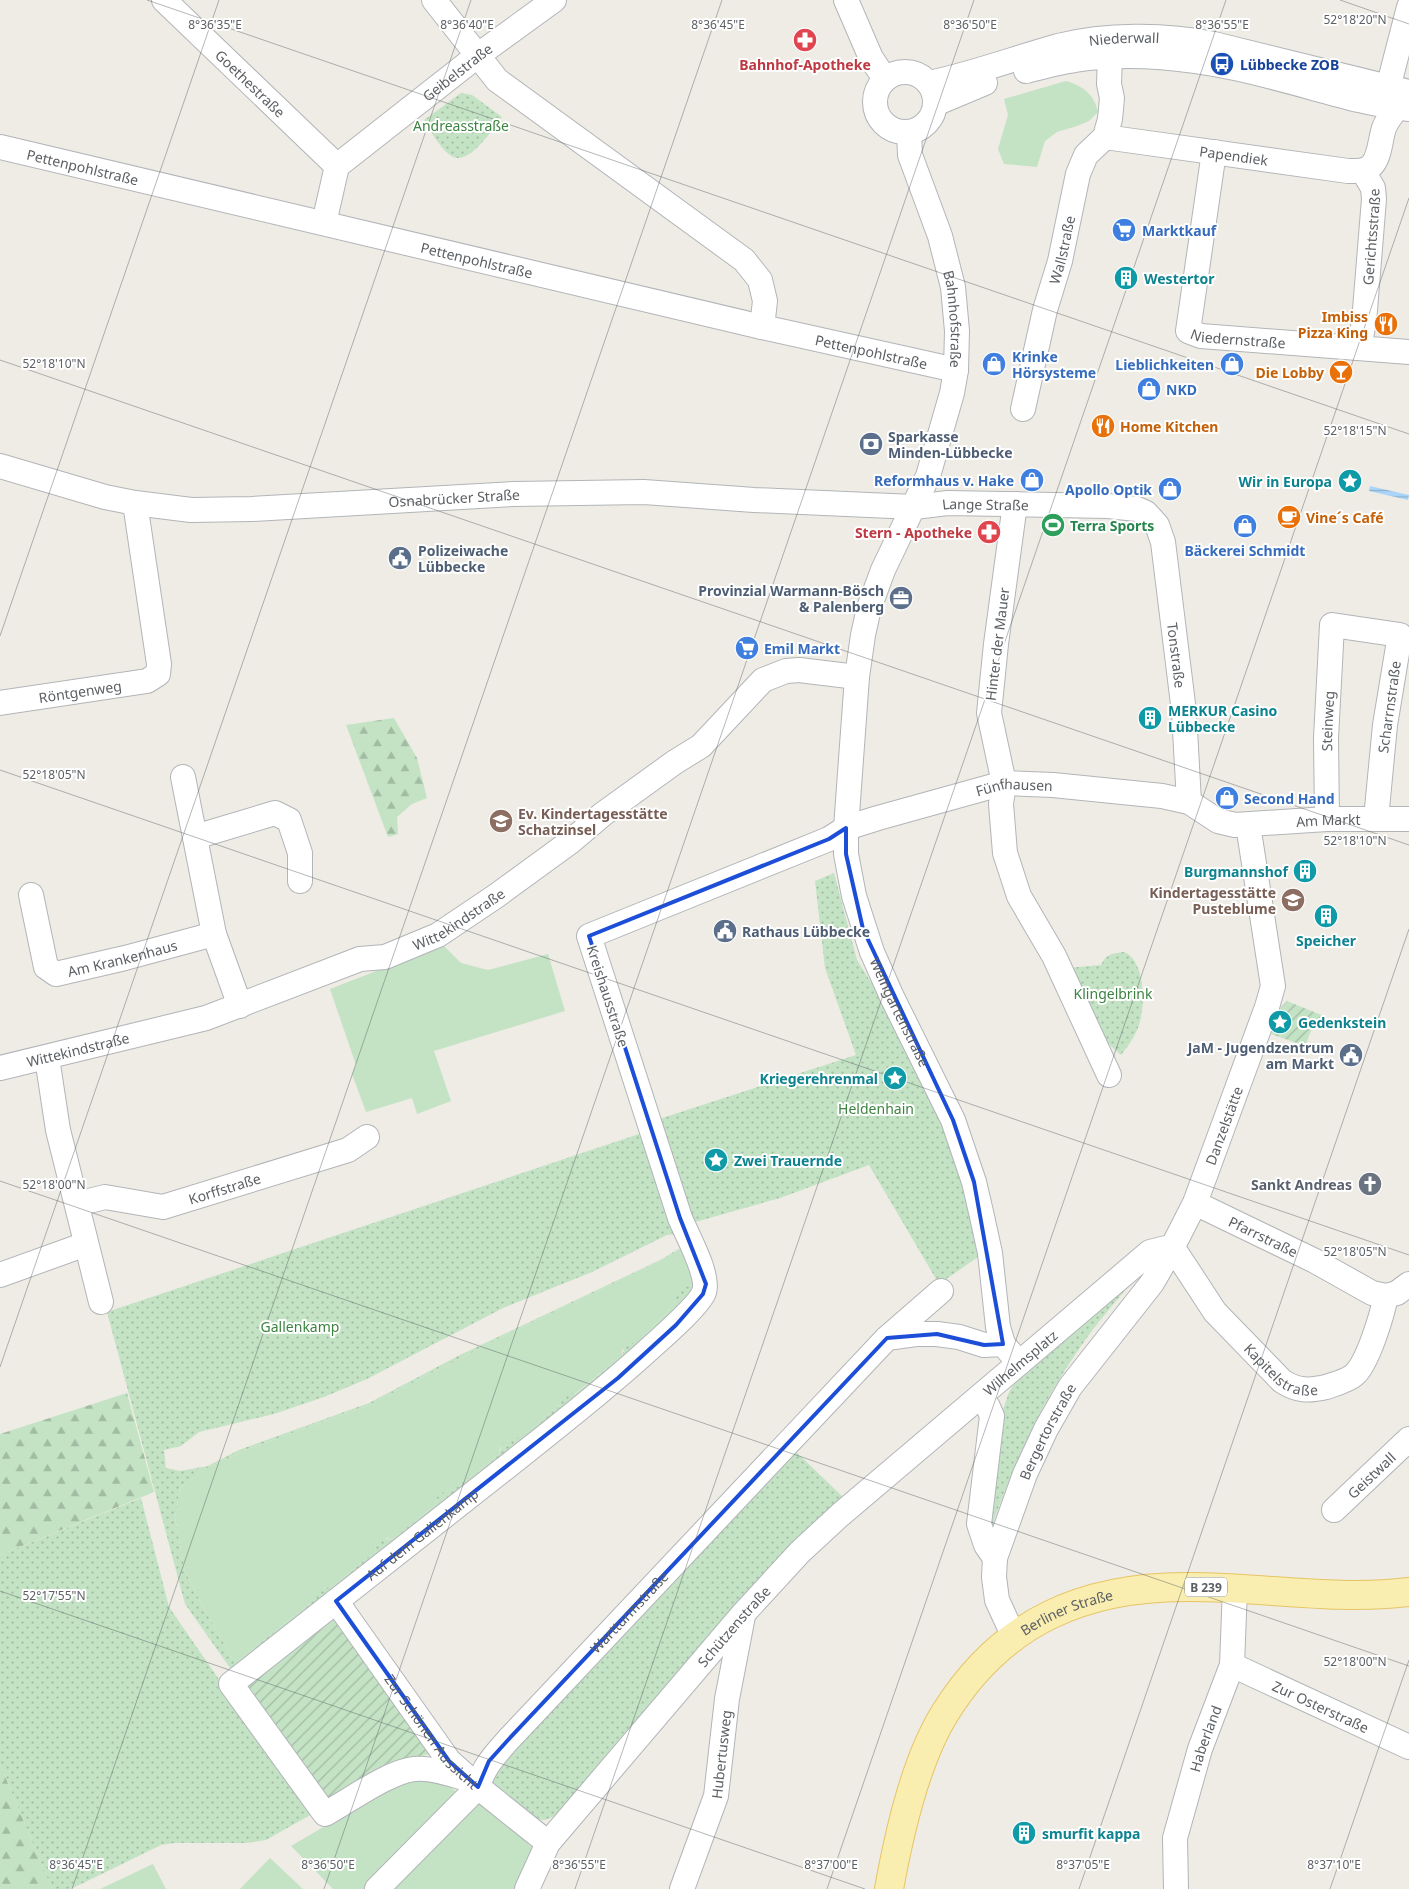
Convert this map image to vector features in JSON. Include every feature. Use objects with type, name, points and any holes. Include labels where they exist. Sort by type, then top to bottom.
[{"type":"main road","name":"Berliner Straße","points":[[889,1889],[905,1817],[931,1740],[944,1714],[978,1668],[1014,1637],[1035,1622],[1086,1600],[1116,1592],[1145,1588],[1235,1588],[1366,1595],[1409,1592]]},
{"type":"street","name":"Goethestraße","points":[[164,0],[337,166]]},
{"type":"street","points":[[434,0],[497,80],[744,260],[760,280],[765,301],[762,327]]},
{"type":"street","name":"Geibelstraße","points":[[337,166],[478,56],[554,0]]},
{"type":"street","points":[[846,0],[871,58],[885,79]]},
{"type":"street","name":"Gerichtsstraße","points":[[1359,348],[1364,322],[1374,200],[1373,188],[1363,171],[1372,166],[1377,156],[1384,128],[1401,99],[1409,7]]},
{"type":"street","name":"Niederwall","points":[[932,93],[982,84],[1024,71],[1075,60],[1112,47],[1194,40],[1401,99]]},
{"type":"street","points":[[1105,137],[1110,119],[1112,98],[1110,84],[1112,47]]},
{"type":"street","points":[[913,72],[922,76],[932,93],[930,120],[917,130],[909,132],[894,130],[888,127],[877,112],[875,103],[879,86],[885,79],[894,74],[913,72]]},
{"type":"street","name":"Bahnhofstraße","points":[[909,132],[910,155],[940,236],[954,287],[957,331],[956,370],[952,393],[928,476],[914,507]]},
{"type":"street","name":"Papendiek","points":[[1105,137],[1348,171],[1363,171]]},
{"type":"street","name":"Wallstraße","points":[[1023,408],[1045,310],[1060,261],[1078,174],[1086,155],[1105,137]]},
{"type":"street","name":"Pettenpohlstraße","points":[[0,147],[762,327],[956,370]]},
{"type":"street","name":"Niedernstraße","points":[[1214,152],[1188,331],[1201,336],[1409,352]]},
{"type":"street","points":[[324,223],[337,166]]},
{"type":"street","name":"Osnabrücker Straße","points":[[0,466],[105,497],[191,510],[252,509],[514,494],[644,492],[754,500],[914,507]]},
{"type":"street","name":"Röntgenweg","points":[[0,703],[147,681],[158,674],[159,664],[135,503]]},
{"type":"street","name":"Lange Straße","points":[[914,507],[948,503],[1015,504],[1113,507],[1137,509],[1146,514]]},
{"type":"street","name":"Hinter der Mauer","points":[[1004,783],[989,713],[996,644],[1015,504]]},
{"type":"street","name":"Weingartenstraße","points":[[914,507],[883,570],[869,608],[862,635],[857,677],[846,828],[846,854],[854,896],[866,937],[892,997],[953,1120],[974,1182],[990,1253],[998,1327],[1003,1344],[1018,1363]]},
{"type":"street","name":"Tonstraße","points":[[1146,514],[1157,525],[1162,542],[1184,712],[1189,802]]},
{"type":"street","name":"Steinweg","points":[[1327,819],[1326,738],[1332,625]]},
{"type":"street","name":"Scharrnstraße","points":[[1332,625],[1400,635],[1385,724],[1376,819]]},
{"type":"street","name":"Wittekindstraße","points":[[0,1068],[206,1018],[360,959],[385,957],[438,935],[496,896],[570,842],[603,814],[675,762],[702,746],[763,680],[786,671],[799,670],[857,677]]},
{"type":"street","points":[[183,777],[214,934],[240,1006]]},
{"type":"street","points":[[1004,783],[1001,804],[1005,853],[1019,896],[1054,956],[1109,1075]]},
{"type":"street","name":"Fünfhausen","points":[[846,828],[1004,783],[1108,790],[1162,796],[1189,802]]},
{"type":"street","points":[[1189,802],[1218,821],[1235,825],[1248,825]]},
{"type":"street","points":[[195,837],[275,813],[289,820],[300,853],[300,881]]},
{"type":"street","name":"Am Markt","points":[[1248,825],[1327,819],[1409,819]]},
{"type":"street","name":"Danzelstätte","points":[[1171,1250],[1195,1203],[1273,986],[1248,825]]},
{"type":"street","name":"Kreishausstraße","points":[[700,1262],[680,1218],[589,936],[828,839],[846,828]]},
{"type":"street","name":"Am Krankenhaus","points":[[31,895],[46,967],[56,974],[214,934]]},
{"type":"street","points":[[46,1058],[58,1130],[101,1302]]},
{"type":"street","name":"Korffstraße","points":[[77,1204],[105,1197],[163,1207],[348,1150],[367,1137]]},
{"type":"street","name":"Pfarrstraße","points":[[1195,1203],[1315,1261],[1372,1293],[1386,1296]]},
{"type":"street","points":[[0,1274],[86,1244]]},
{"type":"street","name":"Wilhelmsplatz","points":[[995,1558],[986,1545],[978,1524],[992,1416],[980,1397],[1150,1252],[1166,1248],[1171,1250]]},
{"type":"street","name":"Kapitelstraße","points":[[1171,1250],[1177,1254],[1215,1312],[1282,1381],[1292,1388],[1304,1390],[1337,1384],[1354,1376],[1361,1366],[1376,1332],[1386,1296]]},
{"type":"street","name":"Bergertorstraße","points":[[1014,1637],[997,1600],[994,1577],[995,1558],[1025,1474],[1046,1429],[1070,1387],[1152,1283],[1171,1250]]},
{"type":"street","name":"Auf dem Gallenkamp","points":[[474,1783],[443,1772],[415,1769],[396,1774],[325,1814],[231,1684],[618,1378],[676,1325],[703,1294],[706,1284],[700,1262]]},
{"type":"street","points":[[1386,1296],[1397,1293],[1409,1284]]},
{"type":"street","name":"Wartturmstraße","points":[[377,1889],[474,1783],[489,1761],[508,1740],[887,1338],[941,1291]]},
{"type":"street","points":[[887,1338],[916,1334],[936,1334],[984,1345],[1003,1344]]},
{"type":"street","name":"Schützenstraße","points":[[527,1889],[548,1843],[743,1614],[800,1552],[840,1515],[980,1397]]},
{"type":"street","name":"Geistwall","points":[[1334,1510],[1409,1439]]},
{"type":"street","name":"Haberland","points":[[1176,1889],[1175,1838],[1200,1749],[1232,1665],[1235,1588]]},
{"type":"street","name":"Zur Schönen Aussicht","points":[[336,1601],[449,1761],[548,1843]]},
{"type":"street","name":"Hubertusweg","points":[[682,1889],[716,1796],[726,1699],[743,1614]]},
{"type":"street","name":"Zur Osterstraße","points":[[1232,1665],[1409,1746]]},
{"type":"highlighted area","points":[[846,828],[846,854],[863,929],[953,1120],[974,1182],[1003,1344],[984,1345],[937,1334],[887,1338],[508,1740],[489,1761],[478,1787],[449,1761],[336,1601],[618,1378],[676,1325],[703,1294],[706,1284],[680,1218],[589,936],[829,839]]},
{"type":"green space","points":[[1066,81],[1083,88],[1094,100],[1098,112],[1089,121],[1057,132],[1045,141],[1037,167],[1004,164],[998,149],[1008,115],[1004,99]]},
{"type":"green space","name":"Andreasstraße","points":[[461,93],[472,95],[502,117],[479,146],[464,157],[457,158],[442,148],[424,120]]},
{"type":"green space","points":[[394,718],[417,758],[427,798],[412,804],[397,817],[398,834],[388,837],[346,725]]},
{"type":"green space","name":"Heldenhain","points":[[834,873],[857,960],[893,1017],[922,1073],[967,1191],[978,1257],[939,1284],[869,1165],[780,1198],[692,1223],[653,1121],[856,1055],[825,968],[815,881]]},
{"type":"green space","points":[[443,945],[461,963],[488,970],[548,954],[565,1011],[434,1051],[451,1101],[417,1114],[412,1098],[366,1112],[352,1074],[356,1065],[330,989]]},
{"type":"green space","name":"Klingelbrink","points":[[1124,952],[1131,957],[1140,973],[1143,1004],[1137,1030],[1121,1055],[1102,1038],[1068,968],[1101,965],[1105,958],[1110,955]]},
{"type":"green space","points":[[1287,1001],[1324,1016],[1321,1023],[1315,1021],[1305,1046],[1271,1034],[1281,1007]]},
{"type":"green space","name":"Gallenkamp","points":[[645,1132],[699,1287],[631,1357],[235,1675],[185,1604],[107,1312]],"holes":[[[679,1234],[682,1247],[660,1260],[458,1356],[369,1403],[239,1450],[208,1466],[180,1471],[166,1468],[164,1450],[181,1446],[199,1432],[274,1414],[324,1397],[367,1379],[503,1308],[592,1272],[667,1235]],[[683,1247],[692,1280],[691,1286],[682,1288],[677,1294],[674,1304],[636,1345],[633,1343],[625,1346],[622,1356],[575,1394],[568,1392],[561,1399],[561,1405],[514,1441],[508,1440],[502,1444],[499,1454],[453,1490],[441,1493],[437,1497],[436,1504],[392,1540],[383,1539],[378,1542],[375,1552],[330,1588],[322,1587],[315,1591],[313,1601],[235,1663],[185,1571],[175,1518],[180,1488],[205,1469],[248,1449],[369,1405],[508,1334],[664,1259]]]},
{"type":"green space","points":[[683,1247],[692,1280],[691,1286],[677,1294],[674,1304],[636,1345],[622,1350],[622,1356],[514,1442],[508,1440],[500,1448],[499,1454],[453,1490],[441,1493],[437,1497],[436,1504],[392,1540],[387,1538],[376,1544],[375,1552],[330,1588],[322,1587],[313,1601],[235,1663],[185,1571],[175,1518],[180,1488],[205,1469],[248,1449],[369,1405],[508,1334],[664,1259]]},
{"type":"green space","points":[[1139,1274],[1086,1339],[1051,1393],[1017,1461],[989,1534],[1002,1413],[1009,1392],[1015,1382],[1031,1367]]},
{"type":"green space","points":[[127,1393],[154,1492],[0,1555],[0,1434]]},
{"type":"green space","points":[[792,1448],[844,1498],[796,1539],[772,1565],[622,1736],[557,1815],[545,1820],[535,1819],[491,1782],[491,1768]]},
{"type":"green space","points":[[141,1498],[169,1607],[312,1814],[266,1840],[247,1843],[175,1843],[161,1845],[71,1889],[52,1889],[0,1764],[0,1555]]},
{"type":"green space","points":[[336,1612],[435,1753],[399,1761],[328,1804],[244,1685]]},
{"type":"green space","points":[[0,1764],[52,1889],[0,1889]]},
{"type":"green space","points":[[411,1780],[425,1780],[445,1784],[462,1797],[374,1889],[333,1889],[291,1846],[376,1796]]},
{"type":"green space","points":[[476,1803],[480,1804],[521,1837],[533,1849],[533,1856],[515,1889],[387,1889]]},
{"type":"green space","points":[[270,1858],[303,1889],[240,1889]]},
{"type":"green space","points":[[153,1864],[166,1889],[100,1889]]},
{"type":"water","points":[[1370,486],[1409,495],[1408,500],[1369,491]]},
{"type":"place","name":"Bahnhof-Apotheke","points":[[805,40]]},
{"type":"place","name":"Lübbecke ZOB","points":[[1222,64]]},
{"type":"place","name":"Marktkauf","points":[[1124,230]]},
{"type":"place","name":"Westertor","points":[[1126,278]]},
{"type":"place","name":"Imbiss Pizza King","points":[[1386,324]]},
{"type":"place","name":"Krinke Hörsysteme","points":[[994,364]]},
{"type":"place","name":"Lieblichkeiten","points":[[1232,364]]},
{"type":"place","name":"Die Lobby","points":[[1341,372]]},
{"type":"place","name":"NKD","points":[[1149,389]]},
{"type":"place","name":"Home Kitchen","points":[[1103,426]]},
{"type":"place","name":"Sparkasse Minden-Lübbecke","points":[[871,444]]},
{"type":"place","name":"Reformhaus v. Hake","points":[[1032,480]]},
{"type":"place","name":"Wir in Europa","points":[[1350,481]]},
{"type":"place","name":"Apollo Optik","points":[[1170,489]]},
{"type":"place","name":"Vine´s Café","points":[[1289,517]]},
{"type":"place","name":"Terra Sports","points":[[1053,525]]},
{"type":"place","name":"Bäckerei Schmidt","points":[[1245,526]]},
{"type":"place","name":"Stern - Apotheke","points":[[989,532]]},
{"type":"place","name":"Polizeiwache Lübbecke","points":[[400,558]]},
{"type":"place","name":"Provinzial Warmann-Bösch & Palenberg","points":[[901,598]]},
{"type":"place","name":"Emil Markt","points":[[747,648]]},
{"type":"place","name":"MERKUR Casino Lübbecke","points":[[1150,718]]},
{"type":"place","name":"Second Hand","points":[[1227,798]]},
{"type":"place","name":"Ev. Kindertagesstätte Schatzinsel","points":[[501,821]]},
{"type":"place","name":"Burgmannshof","points":[[1305,871]]},
{"type":"place","name":"Kindertagesstätte Pusteblume","points":[[1293,900]]},
{"type":"place","name":"Speicher","points":[[1326,916]]},
{"type":"place","name":"Rathaus Lübbecke","points":[[725,931]]},
{"type":"place","name":"Gedenkstein","points":[[1280,1022]]},
{"type":"place","name":"JaM - Jugendzentrum am Markt","points":[[1351,1055]]},
{"type":"place","name":"Kriegerehrenmal","points":[[895,1078]]},
{"type":"place","name":"Zwei Trauernde","points":[[716,1160]]},
{"type":"place","name":"Sankt Andreas","points":[[1370,1184]]},
{"type":"place","name":"smurfit kappa","points":[[1024,1833]]}]
